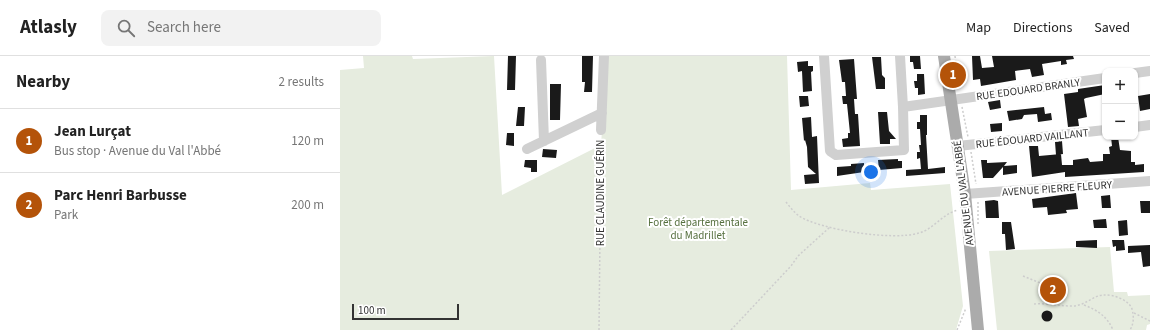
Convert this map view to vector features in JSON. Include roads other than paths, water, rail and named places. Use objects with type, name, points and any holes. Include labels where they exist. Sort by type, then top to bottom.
[{"type":"main road","name":"AVENUE DU VAL L'ABBÉ","points":[[944,56],[965,194],[976,329]]},
{"type":"street","name":"RUE CLAUDINE GUÉRIN","points":[[601,130],[604,56]]},
{"type":"street","points":[[824,56],[830,151],[836,155],[904,150],[904,107],[900,56]]},
{"type":"street","points":[[541,60],[544,141]]},
{"type":"street","points":[[1138,73],[1150,71]]},
{"type":"street","name":"RUE EDOUARD BRANLY","points":[[904,107],[1102,78]]},
{"type":"street","points":[[527,149],[598,113],[602,113]]},
{"type":"street","points":[[1138,127],[1150,125]]},
{"type":"street","name":"RUE ÉDOUARD VAILLANT","points":[[958,146],[1102,130]]},
{"type":"street","name":"AVENUE PIERRE FLEURY","points":[[965,194],[1150,181]]},
{"type":"place","name":"Jean Lurçat","points":[[953,75]]},
{"type":"place","name":"Parc Henri Barbusse","points":[[1053,290]]},
{"type":"park label","name":"Forêt départementale du Madrillet","points":[[698,228]]}]
